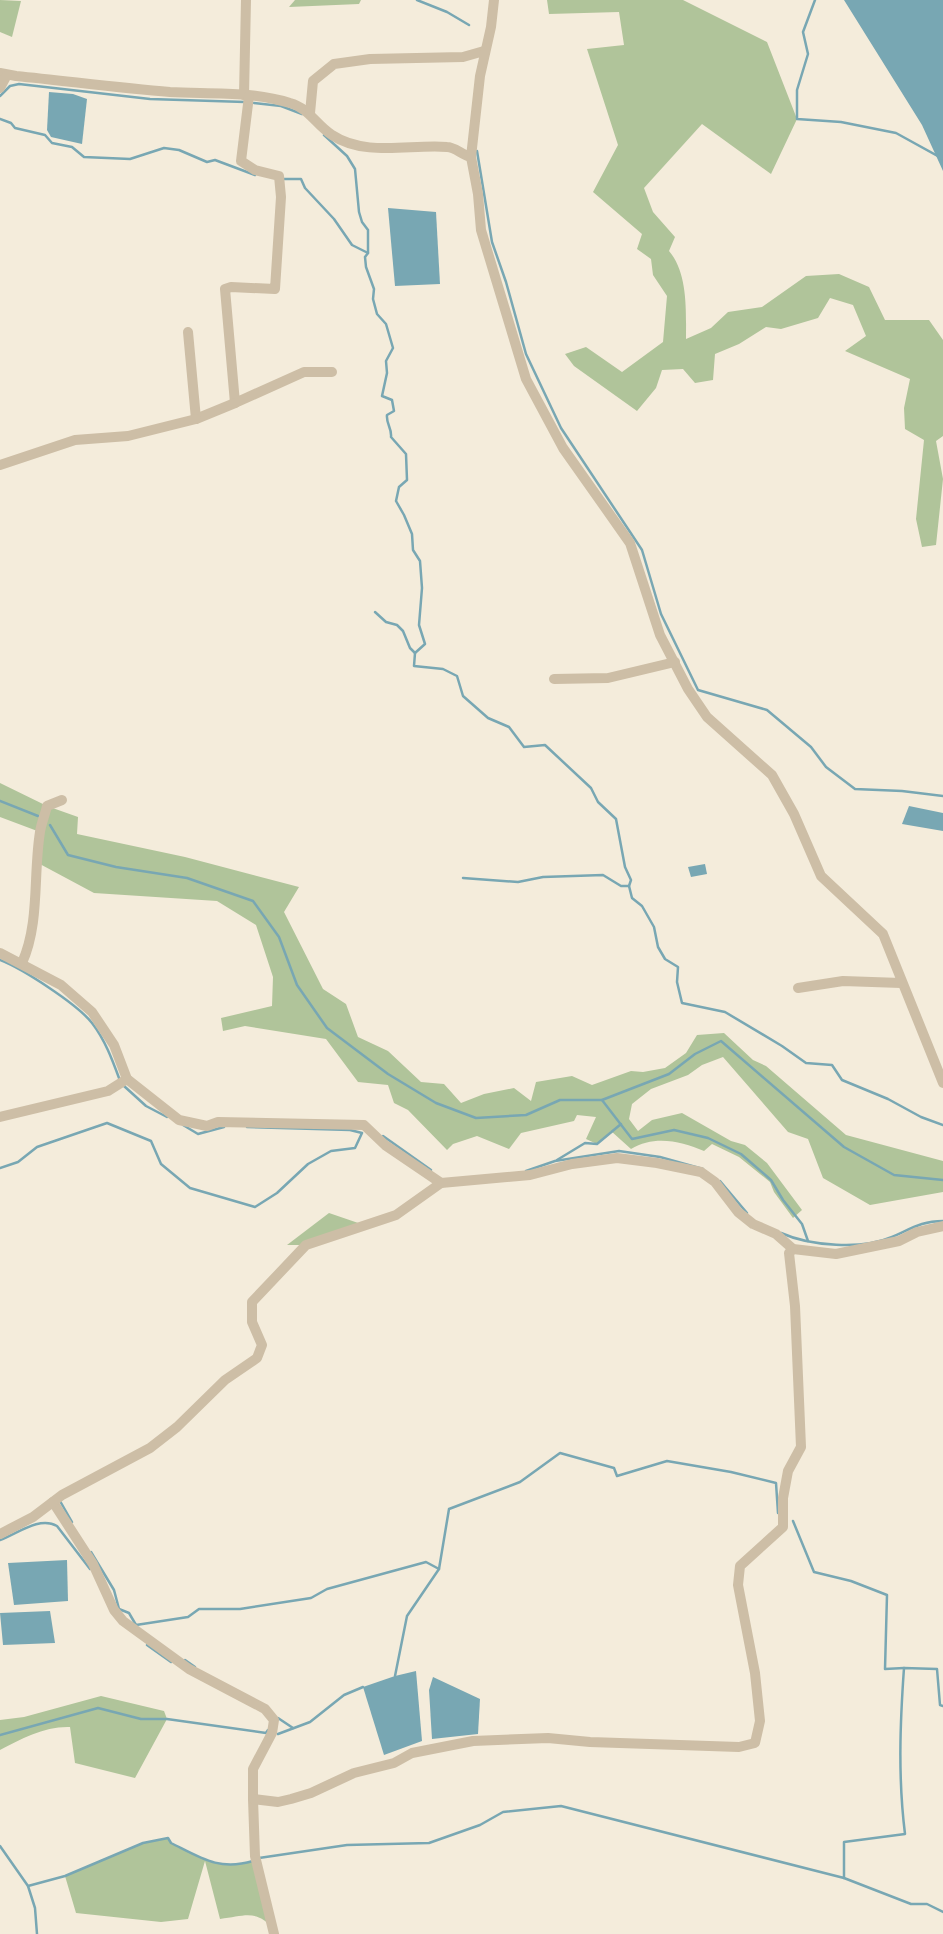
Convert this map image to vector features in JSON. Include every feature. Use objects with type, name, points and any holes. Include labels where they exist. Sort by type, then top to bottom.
[{"type":"street","points":[[235,403],[225,289],[231,287],[275,289],[281,197],[279,176],[255,170],[241,161],[247,96],[246,0]]},
{"type":"street","points":[[494,0],[491,27],[484,51],[473,119],[471,157],[482,230],[526,379],[563,448],[630,543],[660,635],[688,688],[707,717],[772,774],[794,814],[821,876],[883,934],[943,1083]]},
{"type":"street","points":[[310,113],[313,81],[334,64],[370,59],[463,56],[484,51]]},
{"type":"street","points":[[0,88],[3,74],[171,92],[247,96],[291,103],[310,113],[332,135],[361,146],[412,148],[449,146],[464,156],[471,157]]},
{"type":"street","points":[[188,332],[196,419]]},
{"type":"street","points":[[0,465],[74,440],[128,436],[196,419],[304,372],[332,372]]},
{"type":"street","points":[[554,679],[608,678],[675,662]]},
{"type":"street","points":[[22,963],[28,949],[38,876],[40,832],[47,806],[62,800]]},
{"type":"street","points":[[0,953],[61,985],[92,1012],[114,1045],[127,1079],[179,1120],[207,1126],[218,1122],[364,1126],[385,1145],[441,1183]]},
{"type":"street","points":[[798,988],[843,981],[901,982]]},
{"type":"street","points":[[0,1118],[108,1091],[127,1079]]},
{"type":"street","points":[[0,1534],[33,1518],[62,1495],[150,1448],[177,1427],[225,1380],[257,1358],[262,1346],[252,1322],[252,1302],[306,1245],[396,1216],[441,1183],[530,1175],[572,1164],[617,1158],[658,1162],[701,1172],[715,1182],[738,1212],[753,1224],[776,1234],[793,1249],[836,1254],[899,1242],[917,1232],[943,1226]]},
{"type":"street","points":[[253,1799],[278,1802],[291,1799],[354,1773],[394,1762],[412,1752],[473,1742],[548,1738],[590,1742],[739,1748],[755,1743],[760,1721],[756,1682],[738,1584],[740,1566],[783,1527],[784,1498],[788,1471],[801,1447],[795,1306],[788,1253],[793,1249]]},
{"type":"street","points":[[53,1502],[88,1556],[105,1587],[114,1610],[123,1621],[189,1669],[265,1709],[274,1720],[272,1733],[253,1769],[255,1856],[274,1934]]},
{"type":"green space","points":[[0,0],[21,1],[12,37],[0,32]]},
{"type":"green space","points":[[295,0],[361,0],[359,4],[289,7]]},
{"type":"green space","points":[[547,0],[683,0],[767,42],[797,119],[771,174],[702,124],[644,188],[653,212],[675,237],[669,251],[680,270],[683,281],[686,305],[686,339],[711,328],[728,312],[762,307],[806,276],[839,274],[869,287],[885,320],[929,320],[943,340],[943,436],[936,441],[943,479],[936,545],[922,547],[916,519],[924,440],[905,429],[904,408],[910,379],[845,351],[866,336],[853,305],[830,298],[818,318],[781,329],[766,327],[739,344],[715,354],[713,380],[695,383],[683,369],[662,370],[656,388],[637,411],[574,366],[565,354],[586,347],[622,372],[663,342],[667,296],[653,275],[651,259],[637,249],[642,234],[593,192],[618,145],[587,49],[624,45],[619,12],[549,14]]},
{"type":"green space","points":[[0,783],[47,806],[78,817],[77,834],[185,857],[299,887],[284,912],[323,989],[346,1004],[358,1037],[388,1051],[421,1082],[444,1084],[461,1103],[484,1094],[514,1088],[531,1101],[536,1082],[572,1076],[592,1085],[631,1071],[643,1072],[665,1068],[686,1053],[697,1035],[724,1033],[753,1060],[766,1066],[846,1135],[943,1161],[943,1192],[870,1205],[823,1178],[808,1139],[788,1132],[723,1057],[702,1065],[688,1075],[651,1089],[632,1104],[629,1119],[638,1131],[652,1120],[682,1113],[731,1141],[745,1145],[767,1163],[802,1210],[793,1218],[774,1192],[770,1182],[739,1157],[712,1144],[704,1151],[686,1144],[668,1141],[649,1142],[631,1149],[611,1131],[597,1144],[586,1139],[596,1117],[577,1115],[574,1121],[521,1133],[509,1149],[477,1136],[453,1144],[447,1150],[408,1110],[394,1103],[388,1085],[358,1082],[326,1039],[245,1026],[223,1031],[221,1018],[272,1006],[273,977],[256,925],[217,901],[94,893],[38,863],[40,832],[0,817]]},
{"type":"green space","points":[[329,1213],[367,1226],[306,1245],[287,1245]]},
{"type":"green space","points":[[101,1696],[164,1711],[167,1719],[135,1778],[75,1763],[70,1727],[42,1731],[0,1750],[0,1720],[24,1717]]},
{"type":"green space","points":[[168,1838],[171,1843],[192,1854],[221,1864],[242,1864],[254,1861],[274,1929],[256,1916],[220,1919],[205,1861],[188,1919],[161,1922],[76,1913],[65,1876],[143,1843]]},
{"type":"water","points":[[844,0],[943,0],[943,171],[922,125]]},
{"type":"water","points":[[49,92],[73,94],[87,99],[82,144],[51,137],[47,130]]},
{"type":"water","points":[[388,208],[436,212],[440,284],[395,286]]},
{"type":"water","points":[[909,806],[943,813],[943,831],[902,824]]},
{"type":"water","points":[[705,864],[707,874],[691,877],[688,867]]},
{"type":"water","points":[[67,1560],[68,1601],[14,1605],[8,1563]]},
{"type":"water","points":[[50,1611],[55,1643],[3,1645],[0,1613]]},
{"type":"water","points":[[416,1671],[422,1741],[384,1755],[363,1687]]},
{"type":"water","points":[[433,1677],[480,1699],[478,1734],[432,1739],[429,1690]]},
{"type":"waterway","points":[[417,0],[447,12],[469,25]]},
{"type":"waterway","points":[[815,0],[803,32],[808,54],[797,90],[797,119],[841,122],[896,133],[943,159]]},
{"type":"waterway","points":[[0,96],[10,86],[19,84],[150,99],[245,102]]},
{"type":"waterway","points":[[254,103],[281,106],[302,114]]},
{"type":"waterway","points":[[0,119],[11,123],[15,128],[45,135],[52,143],[72,147],[84,157],[130,159],[164,148],[179,150],[207,162],[215,160],[255,175]]},
{"type":"waterway","points":[[324,135],[347,156],[355,169],[359,212],[362,222],[368,230],[368,253],[365,257],[366,267],[374,289],[373,299],[377,314],[386,324],[393,348],[386,361],[387,373],[382,396],[392,400],[394,411],[387,415],[391,437],[406,454],[407,480],[399,487],[396,501],[412,534],[413,550],[420,561],[422,588],[419,625],[425,644],[415,653],[414,666],[443,669],[457,676],[463,696],[488,718],[509,727],[524,747],[545,745],[591,788],[598,802],[616,819],[625,867],[631,880],[629,886],[632,898],[642,906],[654,927],[658,947],[665,959],[678,967],[677,982],[682,1003],[725,1012],[782,1046],[806,1063],[832,1065],[842,1080],[888,1099],[921,1117],[943,1125]]},
{"type":"waterway","points":[[477,151],[492,242],[506,282],[526,354],[561,428],[642,550],[661,614],[698,690],[767,710],[811,747],[826,767],[855,789],[902,791],[943,796]]},
{"type":"waterway","points":[[283,179],[301,179],[305,188],[334,219],[352,245],[368,253]]},
{"type":"waterway","points":[[375,612],[386,622],[397,625],[403,631],[410,648],[415,653]]},
{"type":"waterway","points":[[0,801],[38,816]]},
{"type":"waterway","points":[[50,825],[68,855],[116,867],[187,878],[253,901],[279,937],[297,985],[327,1028],[388,1074],[436,1103],[476,1118],[526,1115],[560,1100],[602,1100],[669,1074],[695,1054],[721,1041],[844,1147],[894,1175],[943,1180]]},
{"type":"waterway","points":[[463,878],[518,882],[543,877],[603,875],[621,886],[629,886]]},
{"type":"waterway","points":[[0,960],[49,988],[85,1015],[101,1036],[119,1078]]},
{"type":"waterway","points":[[124,1086],[146,1106],[167,1117]]},
{"type":"waterway","points":[[602,1100],[632,1139],[674,1130],[708,1138],[741,1154],[771,1180],[783,1200],[802,1224],[808,1241]]},
{"type":"waterway","points":[[0,1168],[18,1162],[37,1147],[107,1123],[151,1141],[161,1164],[190,1188],[255,1207],[277,1193],[308,1164],[331,1151],[355,1148],[362,1133],[350,1130],[247,1127]]},
{"type":"waterway","points":[[557,1160],[585,1143],[597,1144],[621,1124]]},
{"type":"waterway","points":[[183,1125],[198,1134],[224,1127]]},
{"type":"waterway","points":[[383,1136],[431,1170]]},
{"type":"waterway","points":[[526,1171],[555,1161],[619,1151],[660,1157],[703,1169]]},
{"type":"waterway","points":[[720,1181],[747,1213]]},
{"type":"waterway","points":[[781,1233],[806,1241],[836,1245],[866,1244],[892,1237],[922,1224],[943,1221]]},
{"type":"waterway","points":[[395,1676],[407,1616],[439,1569],[449,1509],[520,1482],[560,1453],[614,1468],[617,1476],[667,1461],[731,1472],[776,1483],[778,1513]]},
{"type":"waterway","points":[[60,1501],[72,1522]]},
{"type":"waterway","points":[[793,1521],[814,1572],[851,1581],[887,1595],[885,1669],[904,1668]]},
{"type":"waterway","points":[[0,1540],[36,1524],[50,1523],[57,1526],[90,1569]]},
{"type":"waterway","points":[[91,1552],[114,1590],[119,1609],[129,1613],[136,1625],[188,1617],[199,1609],[240,1609],[311,1598],[327,1589],[426,1562],[439,1569]]},
{"type":"waterway","points":[[147,1645],[171,1662]]},
{"type":"waterway","points":[[185,1660],[195,1667]]},
{"type":"waterway","points":[[259,1858],[347,1845],[429,1843],[480,1825],[503,1812],[561,1806],[844,1878],[844,1842],[905,1834],[900,1751],[904,1668],[937,1669],[940,1705],[943,1706]]},
{"type":"waterway","points":[[278,1734],[310,1722],[344,1695],[363,1687]]},
{"type":"waterway","points":[[0,1735],[98,1708],[141,1719],[167,1719],[266,1733],[268,1730]]},
{"type":"waterway","points":[[278,1718],[293,1728]]},
{"type":"waterway","points":[[28,1886],[65,1876],[143,1843],[168,1838],[171,1843],[192,1854],[220,1864],[230,1865],[253,1861]]},
{"type":"waterway","points":[[0,1846],[28,1886],[35,1908],[37,1934]]},
{"type":"waterway","points":[[844,1878],[911,1904],[927,1904],[943,1912]]}]
